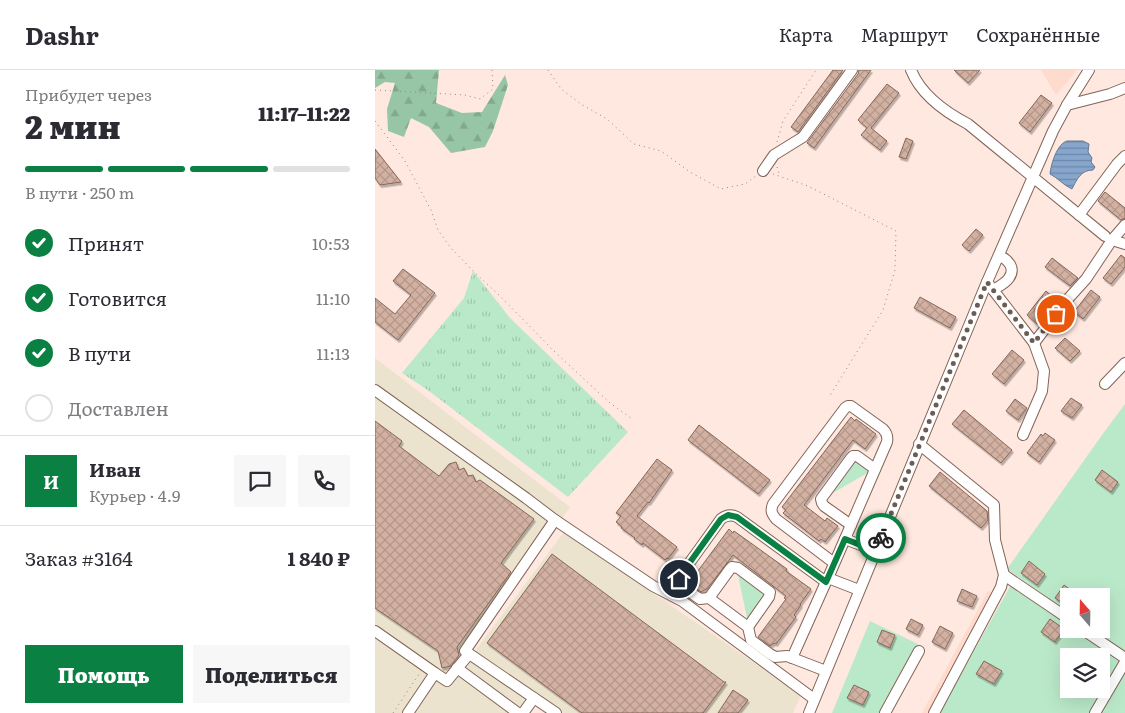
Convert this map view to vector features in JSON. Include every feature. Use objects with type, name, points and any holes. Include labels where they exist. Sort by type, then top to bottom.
[{"type":"street","points":[[763,171],[773,155],[803,137],[851,70]]},
{"type":"street","points":[[911,70],[926,94],[948,114],[968,124],[1109,238],[1125,244]]},
{"type":"street","points":[[809,713],[919,444],[990,286],[999,256],[1053,131],[1089,70]]},
{"type":"street","points":[[1067,105],[1110,94],[1125,88]]},
{"type":"street","points":[[1079,214],[1125,156]]},
{"type":"street","points":[[1034,343],[1067,300],[1086,279],[1109,238],[1125,225]]},
{"type":"street","points":[[990,286],[1001,285],[1009,278],[1012,272],[1011,266],[1007,261],[999,256]]},
{"type":"street","points":[[990,286],[1034,343],[1044,371],[1042,391],[1023,435]]},
{"type":"street","points":[[1105,384],[1125,363]]},
{"type":"street","points":[[375,390],[555,520],[653,586],[682,601],[815,699]]},
{"type":"street","points":[[792,658],[845,539],[888,438],[887,433],[883,429],[851,406],[847,406],[771,509],[772,515],[776,519],[834,563]]},
{"type":"street","points":[[919,444],[993,505],[995,540],[1004,575],[1001,587],[934,713]]},
{"type":"street","points":[[851,525],[824,506],[821,499],[823,494],[853,456],[857,456],[875,469]]},
{"type":"street","points":[[826,671],[787,656],[775,657],[770,654],[751,640],[748,627],[709,598],[700,599],[681,586],[680,576],[721,519],[728,515],[737,517],[827,580],[859,590]]},
{"type":"street","points":[[555,520],[465,651],[556,713]]},
{"type":"street","points":[[845,539],[876,551]]},
{"type":"street","points":[[709,598],[732,567],[736,567],[769,590],[770,595],[748,627]]},
{"type":"street","points":[[1004,575],[1060,613]]},
{"type":"street","points":[[375,631],[447,682],[469,654]]},
{"type":"street","points":[[1095,638],[1125,658]]},
{"type":"street","points":[[885,713],[919,651]]},
{"type":"street","points":[[1095,713],[1125,662]]},
{"type":"street","points":[[457,668],[518,713]]},
{"type":"street","points":[[408,713],[435,673]]},
{"type":"street","points":[[523,713],[534,698]]},
{"type":"path","points":[[375,90],[465,94],[479,99],[493,89],[492,70]]},
{"type":"path","points":[[547,70],[561,89],[581,104],[607,119],[634,144],[661,151],[690,172],[721,189],[745,184],[763,171],[808,186],[896,231],[895,270],[883,310],[829,397]]},
{"type":"path","points":[[780,176],[773,155],[783,121],[816,70]]},
{"type":"path","points":[[375,121],[405,161],[431,210],[438,230],[451,248],[556,353],[611,403],[631,418]]},
{"type":"path","points":[[393,713],[425,666]]},
{"type":"shaded area","points":[[1041,70],[1076,70],[1056,95]]},
{"type":"shaded area","points":[[375,358],[570,507],[470,651],[531,694],[517,713],[375,713]]},
{"type":"shaded area","points":[[564,532],[801,695],[793,713],[564,713],[475,651]]},
{"type":"shaded area","points":[[988,591],[994,594],[931,713],[922,713]]},
{"type":"green space","points":[[375,70],[439,70],[436,103],[462,113],[482,112],[505,75],[508,85],[493,131],[485,147],[451,153],[429,127],[411,118],[404,137],[388,131],[387,109],[395,83],[385,82],[375,88]]},
{"type":"green space","points":[[473,271],[510,318],[628,432],[568,497],[429,391],[402,373],[464,298]]},
{"type":"green space","points":[[1125,404],[1125,653],[1104,638],[1110,638],[1110,588],[1060,588],[1060,607],[1007,569]]},
{"type":"green space","points":[[854,460],[869,472],[826,497]]},
{"type":"green space","points":[[738,575],[765,594],[747,618]]},
{"type":"green space","points":[[1011,585],[1060,618],[1060,638],[1089,638],[1104,648],[1060,648],[1060,698],[1101,698],[1093,713],[939,713]]},
{"type":"green space","points":[[870,621],[918,644],[881,713],[832,713]]},
{"type":"green space","points":[[1110,652],[1121,660],[1110,681]]},
{"type":"green space","points":[[1125,668],[1125,713],[1102,713],[1101,710],[1108,698],[1110,698],[1110,694]]},
{"type":"water","points":[[1067,141],[1083,141],[1089,144],[1088,152],[1092,158],[1091,162],[1095,167],[1093,170],[1089,170],[1080,176],[1072,189],[1050,174],[1057,150]]},
{"type":"building","points":[[833,70],[843,70],[798,132],[791,127]]},
{"type":"building","points":[[859,70],[871,70],[814,148],[807,143],[858,74]]},
{"type":"building","points":[[954,70],[980,70],[968,83]]},
{"type":"building","points":[[887,84],[899,93],[871,128],[887,141],[880,150],[861,135],[867,128],[858,120]]},
{"type":"building","points":[[1041,95],[1052,103],[1030,132],[1019,123]]},
{"type":"building","points":[[906,138],[913,141],[906,159],[899,157]]},
{"type":"building","points":[[375,149],[401,182],[380,185],[375,178]]},
{"type":"building","points":[[1105,192],[1125,208],[1125,218],[1121,220],[1098,201]]},
{"type":"building","points":[[976,229],[983,235],[969,251],[962,245]]},
{"type":"building","points":[[1121,255],[1125,258],[1125,267],[1111,284],[1103,278]]},
{"type":"building","points":[[1052,258],[1078,278],[1070,286],[1045,267]]},
{"type":"building","points":[[403,269],[435,293],[398,340],[375,322],[375,298],[395,314],[411,295],[393,281]]},
{"type":"building","points":[[1091,290],[1100,297],[1083,319],[1074,312]]},
{"type":"building","points":[[1046,291],[1056,300],[1037,324],[1027,315]]},
{"type":"building","points":[[920,297],[956,317],[950,328],[914,308]]},
{"type":"building","points":[[1065,338],[1080,351],[1070,361],[1055,348]]},
{"type":"building","points":[[1012,350],[1024,360],[1004,384],[992,374]]},
{"type":"building","points":[[1071,398],[1082,405],[1072,418],[1061,411]]},
{"type":"building","points":[[1015,399],[1027,408],[1018,420],[1006,411]]},
{"type":"building","points":[[964,410],[1012,450],[1001,463],[952,424]]},
{"type":"building","points":[[851,417],[876,434],[865,449],[853,440],[804,505],[825,521],[827,518],[838,526],[825,542],[821,539],[819,541],[783,513],[786,510],[782,507]]},
{"type":"building","points":[[375,421],[402,441],[399,446],[439,476],[449,464],[456,462],[459,470],[464,468],[468,476],[473,475],[476,482],[480,480],[534,519],[501,563],[511,572],[457,647],[459,655],[451,666],[442,668],[438,651],[375,608]]},
{"type":"building","points":[[699,425],[770,480],[758,494],[688,440]]},
{"type":"building","points":[[1045,433],[1055,440],[1039,462],[1027,453],[1041,434],[1043,436]]},
{"type":"building","points":[[657,459],[672,470],[649,503],[637,516],[677,547],[668,559],[665,560],[643,543],[642,545],[634,539],[616,522],[621,516],[616,513]]},
{"type":"building","points":[[1102,470],[1118,482],[1111,492],[1095,480]]},
{"type":"building","points":[[940,472],[987,511],[988,520],[981,528],[929,486]]},
{"type":"building","points":[[729,529],[787,569],[786,571],[811,589],[794,615],[796,617],[776,644],[774,643],[770,646],[758,637],[786,599],[784,598],[786,596],[733,555],[707,589],[701,592],[689,583]]},
{"type":"building","points":[[552,554],[726,682],[703,713],[582,713],[487,643]]},
{"type":"building","points":[[1029,561],[1045,574],[1037,585],[1021,573]]},
{"type":"building","points":[[962,589],[977,596],[972,607],[957,601]]},
{"type":"building","points":[[1060,591],[1060,601],[1055,598]]},
{"type":"building","points":[[911,619],[923,625],[918,635],[906,629]]},
{"type":"building","points":[[1050,619],[1060,626],[1060,635],[1055,642],[1041,632]]},
{"type":"building","points":[[940,626],[953,633],[945,649],[932,642]]},
{"type":"building","points":[[882,630],[895,635],[890,648],[877,642]]},
{"type":"building","points":[[984,661],[1002,671],[994,684],[976,674]]},
{"type":"building","points":[[854,685],[869,692],[863,705],[847,698]]},
{"type":"building","points":[[733,690],[748,700],[738,713],[718,713]]},
{"type":"way so far","points":[[881,538],[987,282],[1034,343],[1056,314]]},
{"type":"route","points":[[679,579],[721,519],[728,515],[737,517],[826,582],[845,539],[876,551],[881,538]]}]
